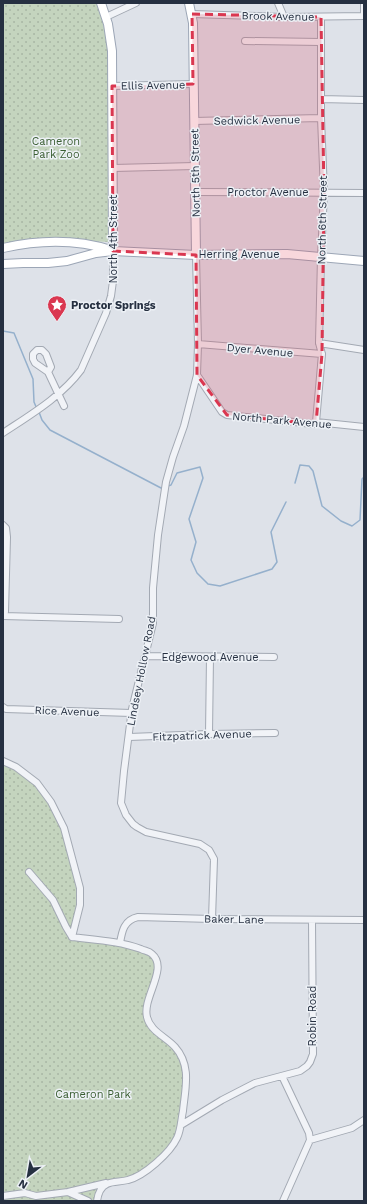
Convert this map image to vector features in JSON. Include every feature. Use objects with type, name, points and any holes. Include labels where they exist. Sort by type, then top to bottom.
[{"type":"main road","name":"North 4th Street","points":[[101,3],[106,17],[112,44],[113,251]]},
{"type":"main road","name":"North 5th Street","points":[[189,3],[193,23],[196,255]]},
{"type":"main road","name":"Herring Avenue","points":[[3,248],[28,244],[72,242],[96,245],[113,251]]},
{"type":"main road","name":"Herring Avenue","points":[[3,264],[67,261],[96,253],[113,251],[196,255],[287,254],[364,261]]},
{"type":"street","points":[[106,17],[136,3]]},
{"type":"street","points":[[278,3],[284,17]]},
{"type":"street","points":[[364,3],[364,16]]},
{"type":"street","name":"Brook Avenue","points":[[192,14],[284,17],[364,16]]},
{"type":"street","name":"North 6th Street","points":[[316,422],[322,354],[319,343],[324,192],[321,118],[321,17]]},
{"type":"street","points":[[245,41],[321,42]]},
{"type":"street","name":"Ellis Avenue","points":[[112,86],[194,84]]},
{"type":"street","points":[[321,99],[364,100]]},
{"type":"street","name":"Sedwick Avenue","points":[[194,121],[321,118]]},
{"type":"street","points":[[113,168],[195,166]]},
{"type":"street","name":"Proctor Avenue","points":[[195,192],[364,193]]},
{"type":"street","name":"North 4th Street","points":[[3,433],[33,414],[59,393],[81,370],[106,312],[111,296],[114,281],[113,251]]},
{"type":"street","name":"North 5th Street","points":[[196,255],[198,344]]},
{"type":"street","points":[[319,343],[364,350]]},
{"type":"street","name":"Dyer Avenue","points":[[198,344],[322,354]]},
{"type":"street","name":"Lindsey Hollow Road","points":[[198,344],[197,374],[184,426],[172,457],[164,492],[153,588],[153,623],[131,712],[121,803],[129,820],[141,830],[200,844],[209,850],[214,859],[212,919]]},
{"type":"street","points":[[48,372],[64,406]]},
{"type":"street","name":"North Park Avenue","points":[[197,374],[224,414],[313,424],[316,424],[316,422],[364,427]]},
{"type":"street","points":[[3,524],[6,528],[7,537],[5,612],[3,615],[119,619]]},
{"type":"street","name":"Edgewood Avenue","points":[[145,656],[274,657]]},
{"type":"street","points":[[209,734],[210,657]]},
{"type":"street","name":"Rice Avenue","points":[[3,707],[6,709],[131,712]]},
{"type":"street","name":"Fitzpatrick Avenue","points":[[129,737],[275,733]]},
{"type":"street","points":[[3,761],[12,765],[37,783],[52,802],[64,828],[80,888],[80,905],[72,937]]},
{"type":"street","points":[[29,872],[53,900],[72,937]]},
{"type":"street","name":"Baker Lane","points":[[120,943],[124,926],[135,917],[364,920]]},
{"type":"street","name":"Robin Road","points":[[181,1125],[222,1100],[255,1083],[300,1071],[307,1066],[312,1058],[312,920]]},
{"type":"street","points":[[3,1196],[25,1193],[36,1196],[68,1192],[127,1180],[138,1176],[146,1171],[170,1149],[178,1136],[181,1125],[187,1083],[185,1065],[177,1049],[151,1026],[147,1017],[146,1004],[158,971],[158,963],[155,957],[150,953],[120,943],[72,937]]},
{"type":"street","points":[[282,1076],[310,1140],[283,1201]]},
{"type":"street","points":[[310,1140],[352,1128],[364,1120]]},
{"type":"street","points":[[97,1201],[98,1193],[108,1183]]},
{"type":"street","points":[[68,1192],[88,1201]]},
{"type":"highlighted area","points":[[192,14],[321,17],[324,192],[322,354],[316,424],[227,415],[197,375],[196,255],[113,251],[112,86],[193,84]]},
{"type":"green space","name":"Cameron Park Zoo","points":[[3,3],[96,3],[102,18],[109,56],[109,242],[35,239],[3,244]]},
{"type":"green space","name":"Cameron Park","points":[[3,765],[29,777],[55,808],[73,858],[81,898],[73,937],[120,943],[153,955],[158,971],[147,1017],[180,1053],[185,1090],[180,1130],[166,1154],[137,1177],[108,1183],[97,1201],[3,1201]]},
{"type":"waterway","points":[[3,331],[14,333],[33,379],[34,402],[37,409]]},
{"type":"waterway","points":[[39,412],[42,420],[50,430],[162,488]]},
{"type":"waterway","points":[[295,483],[300,465],[309,466],[313,471],[322,506],[341,521],[352,526],[360,520],[362,479],[364,477]]},
{"type":"waterway","points":[[168,486],[171,485],[177,473],[200,467],[203,478],[189,519],[196,542],[191,560],[197,573],[208,584],[220,586],[272,569],[277,562],[271,532],[286,502]]},
{"type":"place","name":"Proctor Springs","points":[[57,322]]}]
